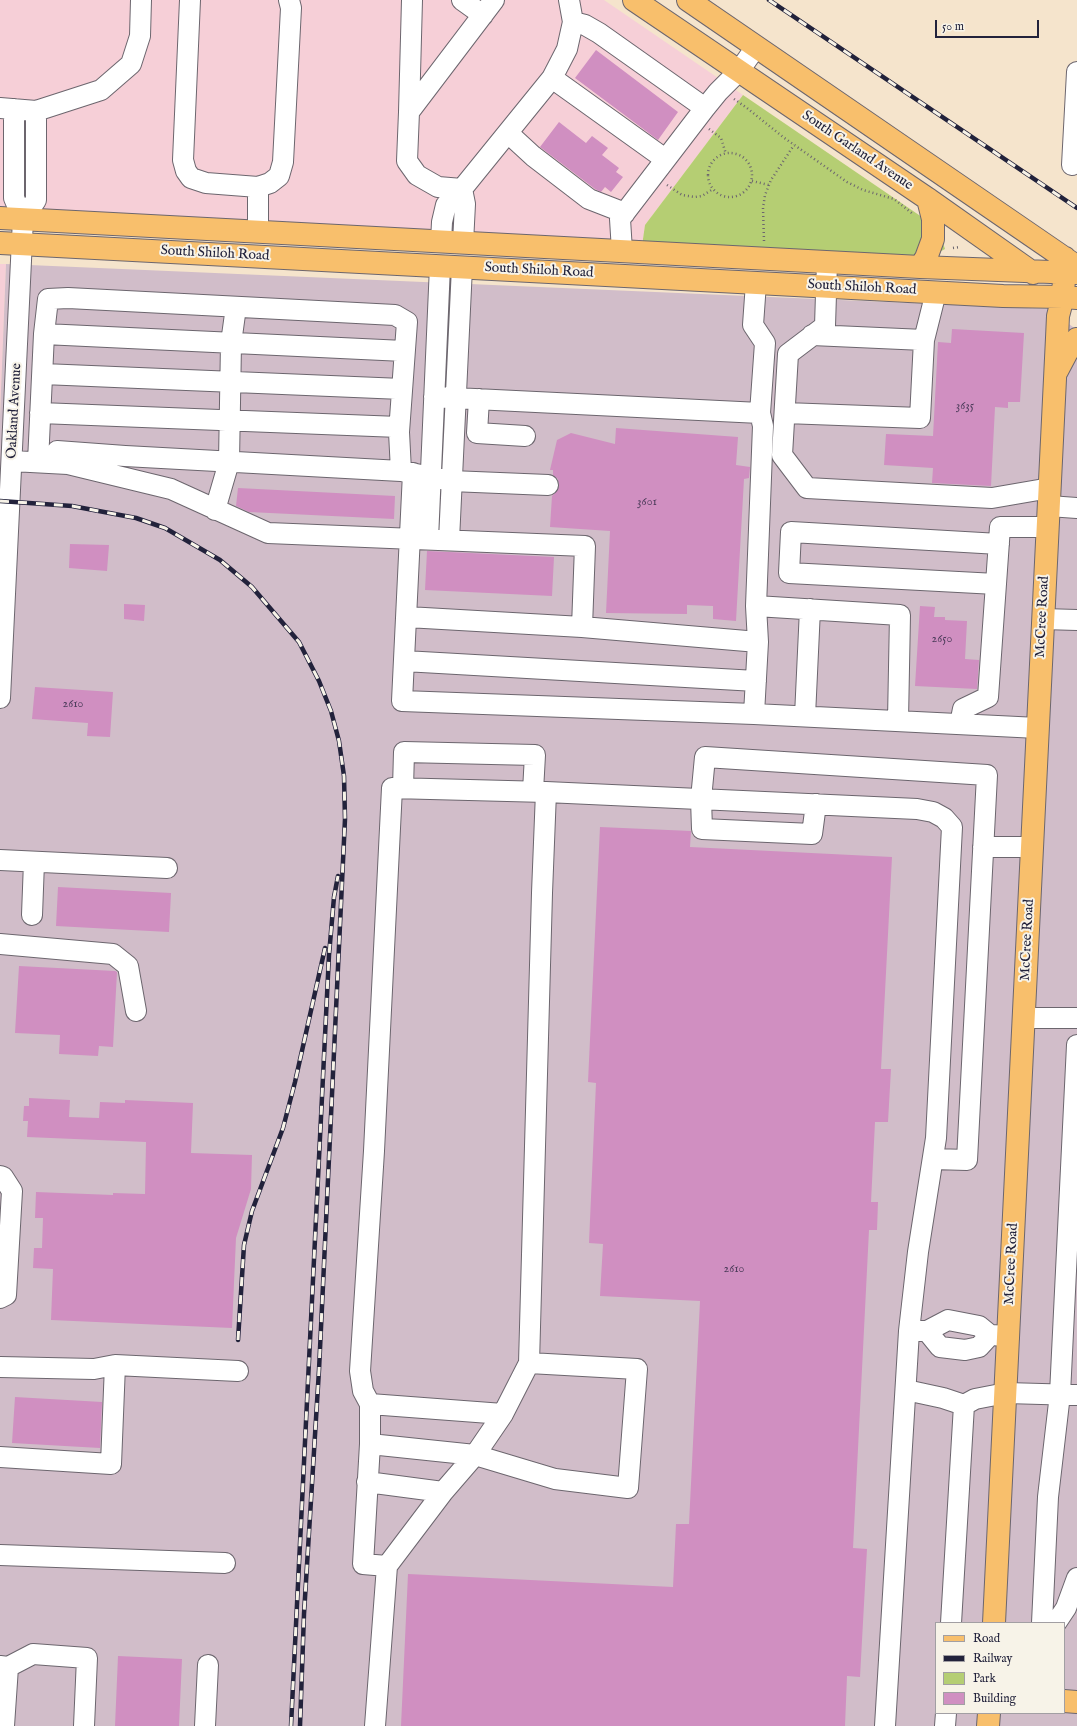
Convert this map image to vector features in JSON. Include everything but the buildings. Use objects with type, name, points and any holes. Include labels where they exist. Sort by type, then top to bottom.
[{"type":"main road","name":"South Garland Avenue","points":[[634,0],[739,71],[922,207],[1032,272],[1072,300]]},
{"type":"main road","name":"South Garland Avenue","points":[[688,0],[1008,221],[1071,268]]},
{"type":"main road","points":[[920,267],[926,258],[933,239],[933,219],[922,207]]},
{"type":"main road","name":"South Shiloh Road","points":[[0,218],[920,267],[1032,272],[1071,268]]},
{"type":"main road","points":[[440,266],[441,242]]},
{"type":"main road","name":"South Shiloh Road","points":[[0,243],[1072,300]]},
{"type":"main road","points":[[462,267],[463,243]]},
{"type":"main road","name":"McCree Road","points":[[994,1622],[1006,1393],[1000,1336],[1024,1018],[1058,316],[1072,300],[1071,268]]},
{"type":"main road","points":[[1055,376],[1067,352],[1077,339]]},
{"type":"main road","points":[[1065,1701],[1077,1702]]},
{"type":"main road","points":[[988,1726],[989,1714]]},
{"type":"street","points":[[23,219],[14,198],[7,108],[36,110],[101,90],[131,64],[140,36],[141,0]]},
{"type":"street","points":[[190,0],[183,160],[186,171],[191,178],[206,183],[258,187],[270,183],[279,176],[283,162],[291,8],[289,0]]},
{"type":"street","points":[[412,0],[407,161],[417,175],[438,187],[462,189]]},
{"type":"street","points":[[409,112],[489,8],[462,0]]},
{"type":"street","points":[[441,242],[442,222],[446,204],[462,189],[552,78],[567,49],[573,22],[569,0]]},
{"type":"street","points":[[573,22],[599,33],[700,113]]},
{"type":"street","points":[[622,251],[620,219],[700,113],[739,71],[756,47]]},
{"type":"street","points":[[1072,165],[1076,132],[1077,72]]},
{"type":"street","points":[[552,78],[665,159]]},
{"type":"street","points":[[23,219],[36,200],[36,110]]},
{"type":"street","points":[[508,133],[533,156],[589,199],[624,213]]},
{"type":"street","points":[[258,187],[258,232]]},
{"type":"street","points":[[462,189],[465,204],[463,243]]},
{"type":"street","name":"Oakland Avenue","points":[[0,698],[8,469],[7,405],[9,345],[23,244],[23,219]]},
{"type":"street","points":[[827,262],[825,326],[788,354],[782,455],[808,488],[992,498],[1049,507],[1077,508]]},
{"type":"street","points":[[415,474],[434,396],[440,266]]},
{"type":"street","points":[[449,540],[462,267]]},
{"type":"street","points":[[754,714],[758,642],[756,606],[763,426],[760,413],[765,343],[753,325],[756,283]]},
{"type":"street","points":[[785,413],[920,418],[924,340],[936,292]]},
{"type":"street","points":[[39,456],[44,334],[48,299],[68,298],[395,315],[406,322],[399,427],[415,474],[418,538],[407,617],[402,701],[805,716],[1038,728]]},
{"type":"street","points":[[215,510],[229,462],[231,343],[236,307]]},
{"type":"street","points":[[44,334],[404,351]]},
{"type":"street","points":[[812,335],[924,340]]},
{"type":"street","points":[[42,374],[402,389]]},
{"type":"street","points":[[434,396],[760,413]]},
{"type":"street","points":[[478,399],[477,433],[525,436]]},
{"type":"street","points":[[40,413],[399,427]]},
{"type":"street","points":[[39,456],[171,489],[268,533],[585,546],[582,627]]},
{"type":"street","points":[[8,469],[39,456],[125,456],[415,474],[451,481],[548,485]]},
{"type":"street","points":[[960,724],[963,709],[988,697],[1000,527],[1049,507]]},
{"type":"street","points":[[996,584],[789,573],[791,532],[999,544]]},
{"type":"street","points":[[756,606],[900,615],[898,720]]},
{"type":"street","points":[[805,716],[810,609]]},
{"type":"street","points":[[407,617],[582,627],[758,642]]},
{"type":"street","points":[[1043,619],[1077,620]]},
{"type":"street","points":[[404,660],[756,681]]},
{"type":"street","points":[[375,1726],[387,1566],[443,1492],[475,1455],[503,1414],[529,1363],[541,901],[540,791],[535,755],[404,752],[403,788]]},
{"type":"street","points":[[816,804],[812,834],[702,829],[702,799],[705,757],[988,775],[967,1160],[933,1159]]},
{"type":"street","points":[[387,1566],[363,1564],[370,1444],[370,1404],[363,1391],[360,1371],[374,1151],[392,788],[540,791],[917,809],[933,812],[944,818],[952,827],[936,1138],[918,1252],[918,1331],[906,1390],[885,1726]]},
{"type":"street","points":[[983,847],[1032,847]]},
{"type":"street","points":[[0,860],[167,868]]},
{"type":"street","points":[[32,915],[34,862]]},
{"type":"street","points":[[0,944],[113,954],[128,966],[136,1011]]},
{"type":"street","points":[[1024,1018],[1077,1018]]},
{"type":"street","points":[[1042,1622],[1048,1497],[1068,1395],[1077,1045]]},
{"type":"street","points":[[0,1176],[3,1177],[12,1191],[6,1295],[0,1298]]},
{"type":"street","points":[[918,1331],[948,1320],[979,1326],[1000,1336]]},
{"type":"street","points":[[918,1331],[940,1347],[965,1350],[979,1347],[1000,1336]]},
{"type":"street","points":[[370,1444],[475,1455],[555,1479],[628,1488],[637,1369],[529,1363]]},
{"type":"street","points":[[0,1367],[94,1369],[115,1365],[238,1371]]},
{"type":"street","points":[[0,1457],[111,1464],[115,1365]]},
{"type":"street","points":[[906,1390],[943,1398],[964,1405],[975,1399],[1006,1393],[1068,1395]]},
{"type":"street","points":[[370,1404],[503,1414]]},
{"type":"street","points":[[951,1622],[964,1405]]},
{"type":"street","points":[[367,1482],[443,1492]]},
{"type":"street","points":[[0,1555],[225,1563]]},
{"type":"street","points":[[1057,1622],[1066,1608],[1077,1578]]},
{"type":"street","points":[[4,1726],[4,1667],[34,1654],[87,1658],[84,1726]]},
{"type":"street","points":[[205,1726],[208,1665]]},
{"type":"street","points":[[945,1726],[946,1714]]},
{"type":"path","points":[[720,90],[747,108],[794,145],[847,182],[863,190],[922,207]]},
{"type":"path","points":[[700,113],[721,138],[726,154]]},
{"type":"path","points":[[764,244],[763,208],[769,185],[794,145]]},
{"type":"path","points":[[726,154],[735,154],[742,156],[751,167],[752,181],[749,187],[738,196],[725,197],[713,189],[708,177],[709,171],[715,159],[726,154]]},
{"type":"path","points":[[653,175],[682,195],[695,197],[702,196],[713,189]]},
{"type":"path","points":[[752,181],[769,185]]},
{"type":"path","points":[[947,246],[956,251]]},
{"type":"path","points":[[953,248],[960,247]]},
{"type":"shaded area","points":[[0,0],[604,0],[743,95],[645,225],[642,246],[0,211]]},
{"type":"shaded area","points":[[0,264],[6,264],[0,416]]},
{"type":"shaded area","points":[[6,264],[1049,309],[1077,330],[1077,1726],[0,1726],[0,416]]},
{"type":"green space","points":[[743,95],[938,228],[945,249],[922,261],[642,246],[645,225]]},
{"type":"railway","points":[[769,0],[1077,208]]},
{"type":"railway","points":[[0,501],[72,506],[136,518],[165,528],[220,560],[252,587],[299,642],[319,681],[331,711],[339,741],[344,776],[345,819],[319,1370],[304,1614],[300,1726]]},
{"type":"railway","points":[[291,1726],[329,955],[334,897],[338,876]]},
{"type":"railway","points":[[238,1340],[244,1245],[252,1211],[283,1128],[295,1082],[325,948]]}]
